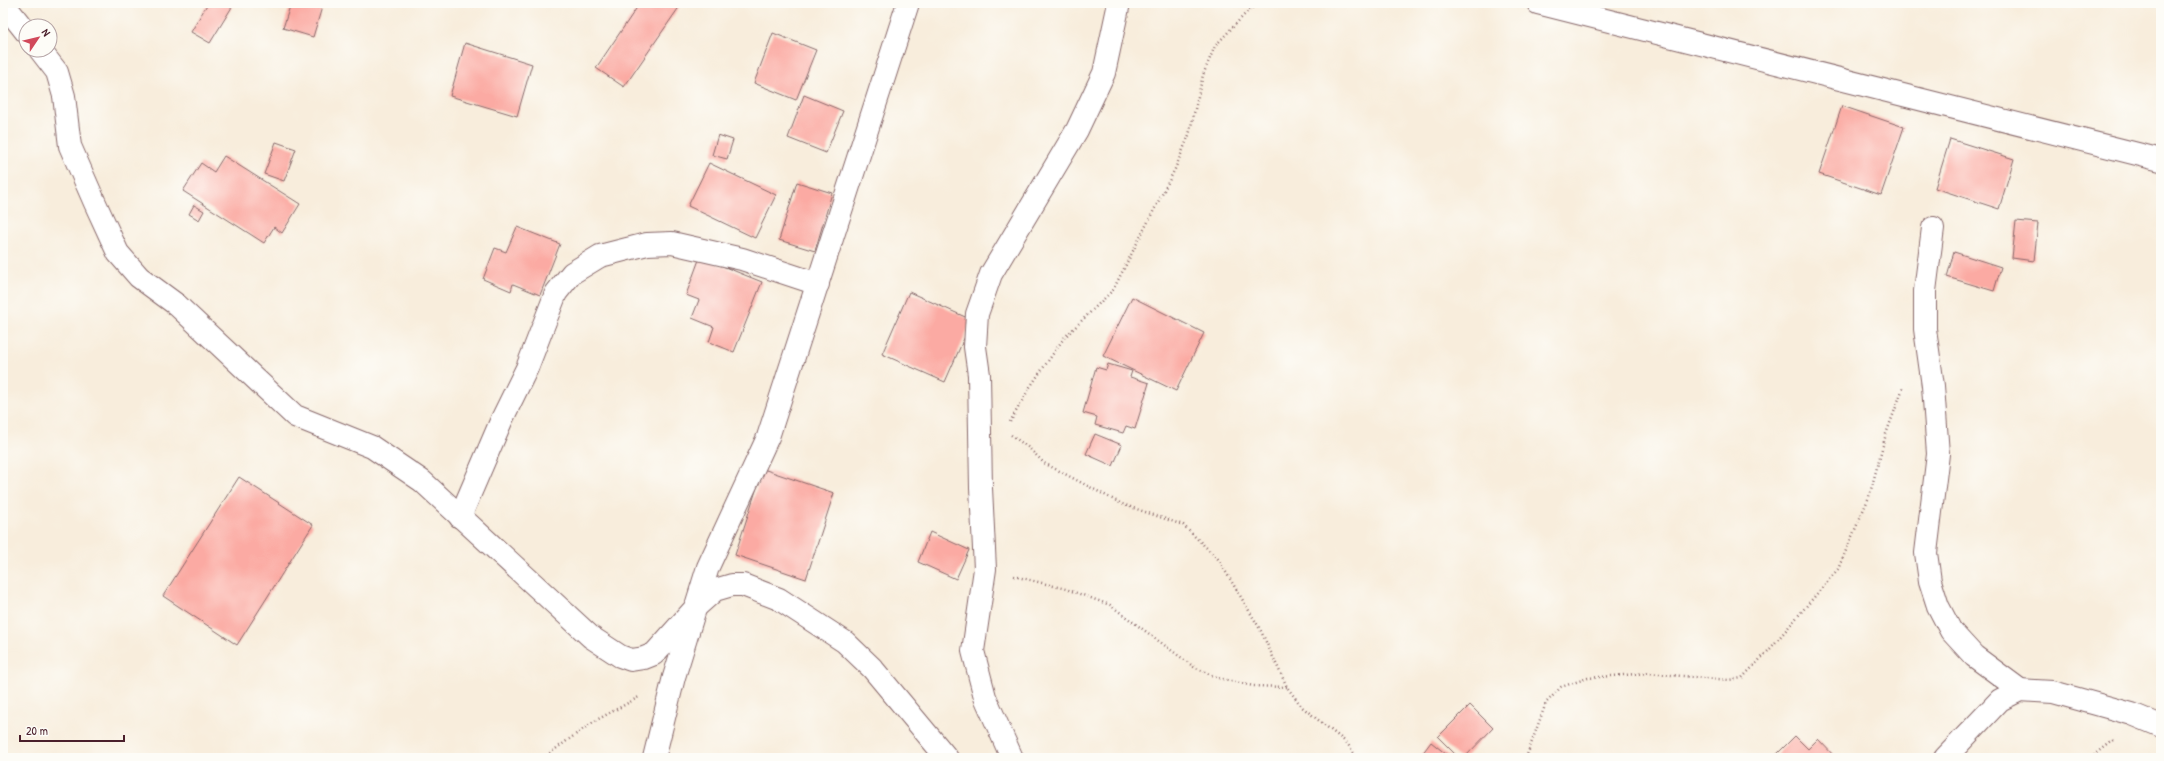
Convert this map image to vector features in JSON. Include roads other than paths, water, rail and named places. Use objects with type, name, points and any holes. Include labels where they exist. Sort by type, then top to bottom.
[{"type":"street","points":[[3,3],[18,22]]},
{"type":"street","points":[[654,758],[674,677],[708,567],[720,537],[768,437],[908,3]]},
{"type":"street","points":[[1012,758],[985,697],[973,651],[985,569],[979,374],[975,347],[977,314],[991,274],[1077,130],[1104,73],[1119,3]]},
{"type":"street","points":[[1538,3],[2161,160]]},
{"type":"street","points":[[46,58],[57,72],[64,96],[70,146],[118,253],[139,277],[177,305],[295,416],[372,447],[422,481],[591,637],[620,656],[630,660],[654,654],[697,606],[715,590],[732,585],[743,585],[779,599],[845,642],[872,668],[947,758]]},
{"type":"street","points":[[1933,228],[1925,291],[1925,329],[1933,386],[1938,454],[1926,554],[1930,581],[1938,606],[1951,631],[1974,656],[2020,690]]},
{"type":"street","points":[[460,517],[502,419],[528,368],[556,293],[572,273],[600,256],[647,244],[672,243],[742,259],[818,284]]},
{"type":"street","points":[[1945,758],[2000,700],[2020,690],[2053,692],[2132,714],[2161,726]]}]
